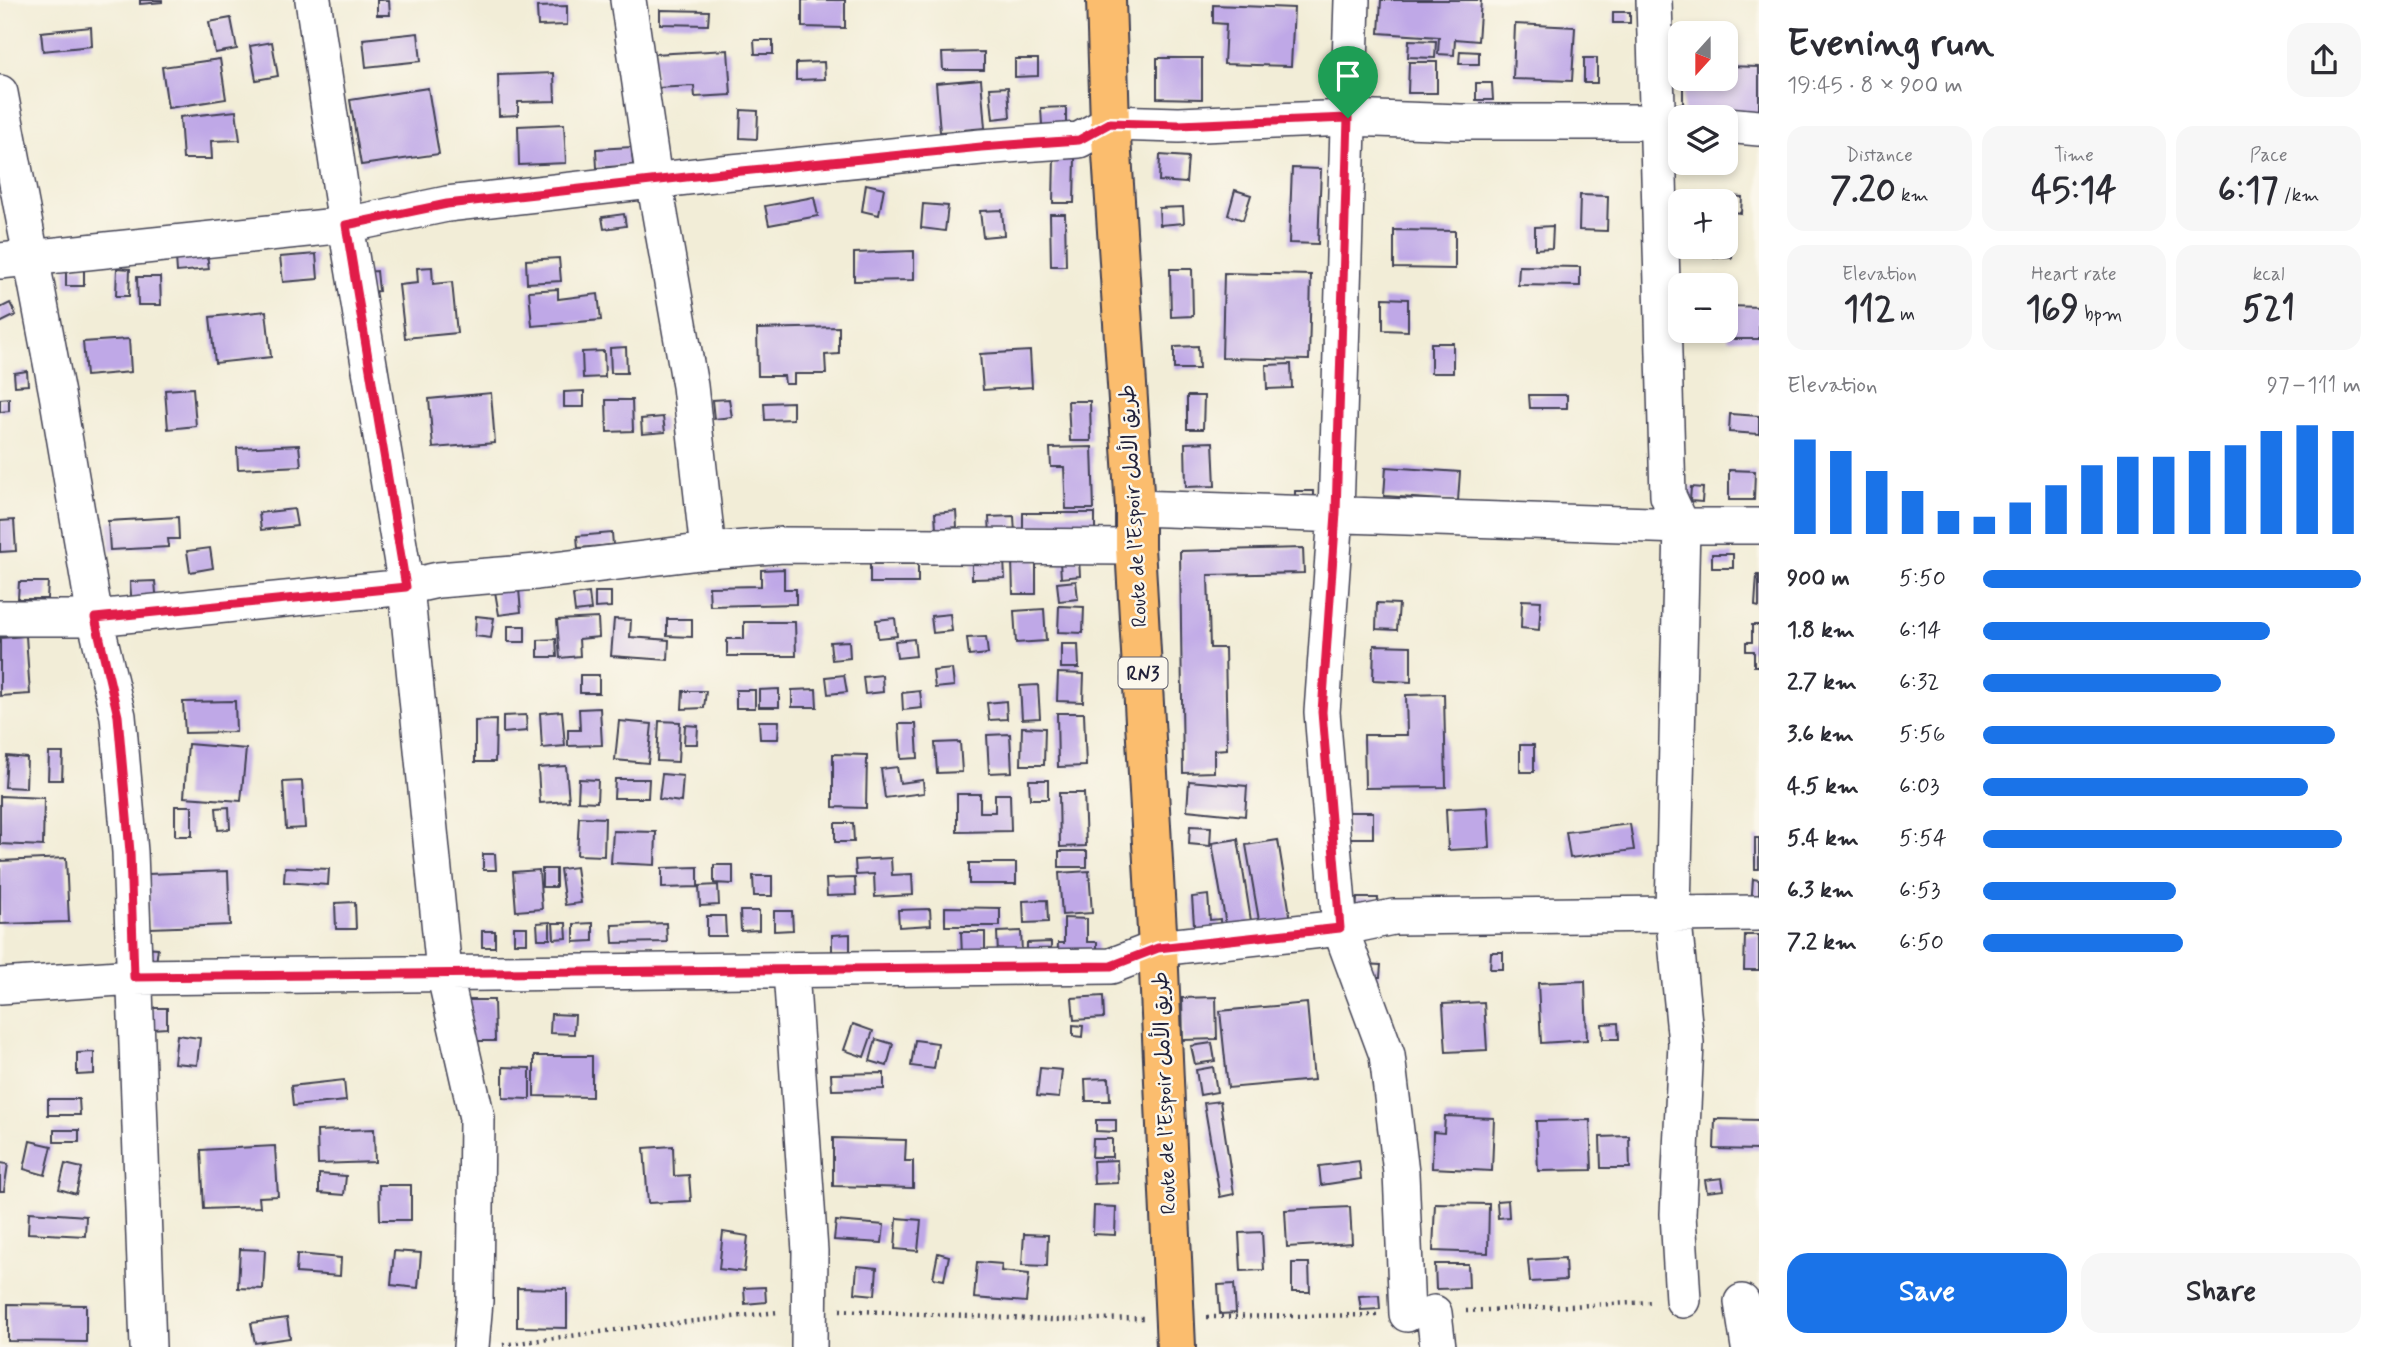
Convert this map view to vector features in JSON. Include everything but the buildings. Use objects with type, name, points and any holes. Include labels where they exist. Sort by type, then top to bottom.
[{"type":"highway","name":"Route de l’Espoir طريق الأمل","points":[[1106,0],[1110,123],[1135,508],[1158,948],[1175,1333]]},
{"type":"street","points":[[313,0],[346,225],[406,587],[444,972],[477,1118],[475,1301],[471,1347]]},
{"type":"street","points":[[628,0],[654,180],[690,386],[708,551]]},
{"type":"street","points":[[1352,0],[1336,513],[1322,712],[1340,928],[1387,1055],[1420,1313],[1438,1347]]},
{"type":"street","points":[[1654,0],[1668,114]]},
{"type":"street","points":[[0,93],[16,259],[118,716],[130,852],[148,1347]]},
{"type":"street","points":[[16,259],[346,225],[447,204],[654,180],[967,148],[1079,140],[1110,123],[1179,125],[1348,118],[1461,122],[1668,122]]},
{"type":"street","points":[[1738,126],[1759,128]]},
{"type":"street","points":[[1669,175],[1668,496],[1682,526],[1673,912],[1686,1044],[1678,1214],[1683,1300]]},
{"type":"street","points":[[1135,508],[1682,526],[1759,526]]},
{"type":"street","points":[[0,618],[95,618],[783,545],[1135,547]]},
{"type":"street","points":[[0,986],[134,977],[1111,966],[1158,948],[1340,928],[1393,917],[1759,912]]},
{"type":"street","points":[[791,971],[810,1251],[809,1347]]},
{"type":"street","points":[[1742,1303],[1749,1347]]},
{"type":"path","points":[[490,1347],[629,1328],[810,1309],[1052,1320],[1175,1333],[1420,1313],[1683,1300]]},
{"type":"route","points":[[1348,118],[1336,513],[1322,712],[1340,928],[1158,948],[1111,966],[879,971],[578,974],[444,972],[348,976],[134,977],[130,852],[118,716],[95,618],[406,587],[346,225],[447,204],[722,173],[1079,140],[1110,123],[1179,125],[1348,118]]}]
